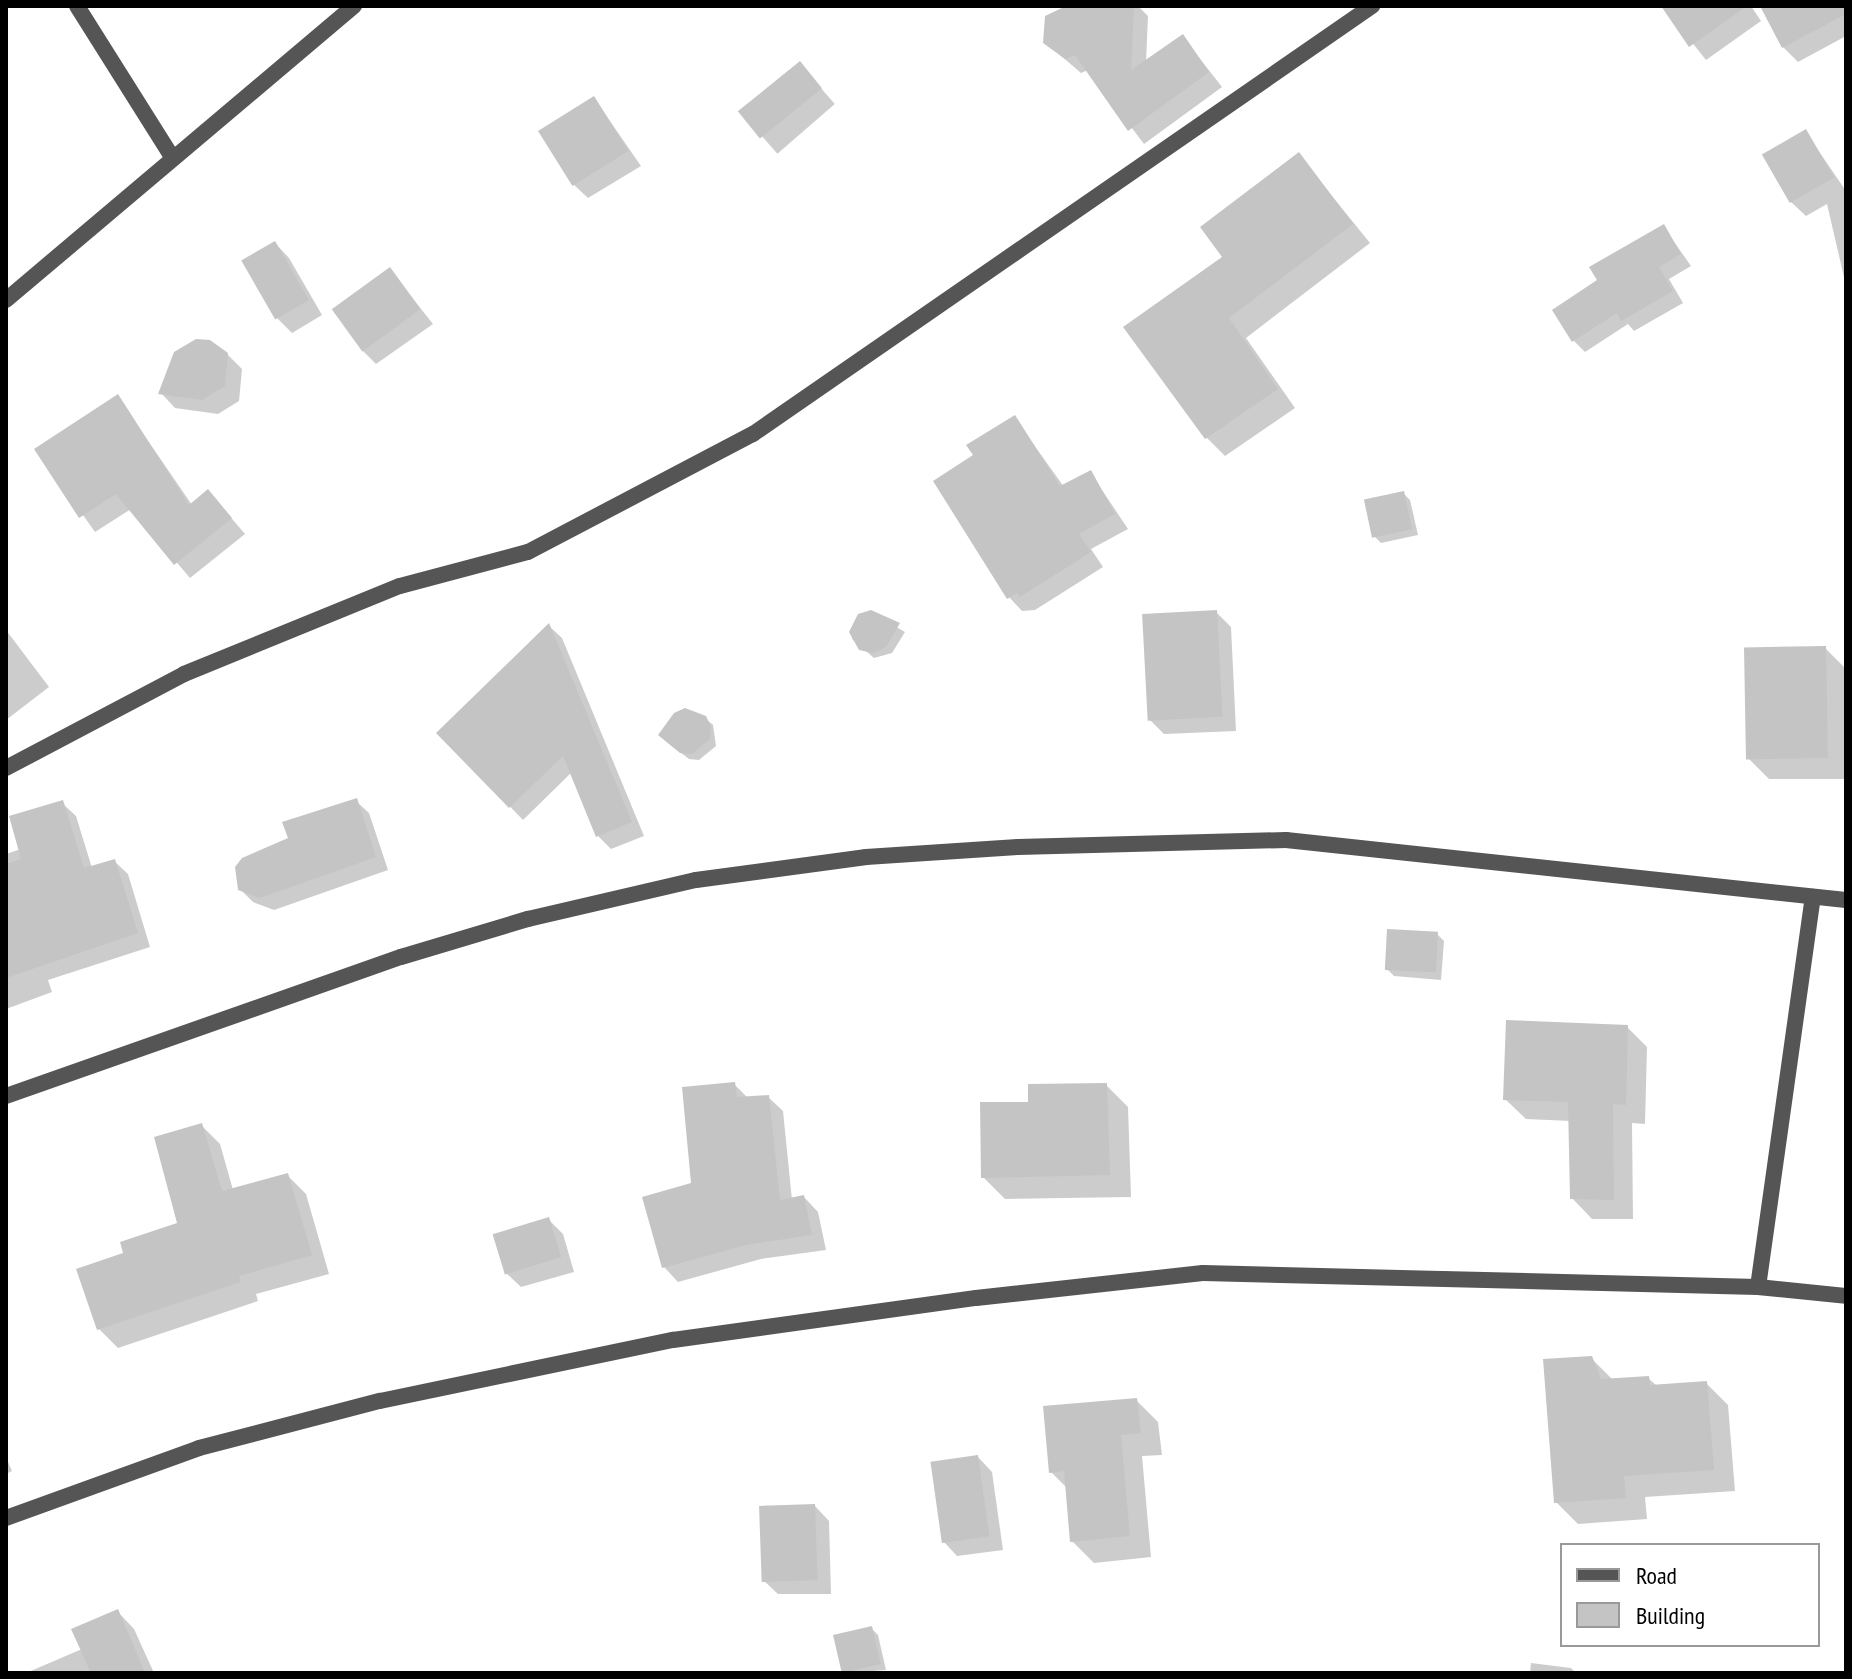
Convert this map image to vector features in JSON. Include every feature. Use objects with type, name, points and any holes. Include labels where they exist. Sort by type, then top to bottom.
[{"type":"street","points":[[77,6],[171,155]]},
{"type":"street","points":[[6,300],[171,155],[354,6]]},
{"type":"street","points":[[6,768],[184,674],[400,586],[528,552],[753,434],[1372,6]]},
{"type":"street","points":[[6,1096],[401,957],[528,919],[696,880],[866,857],[1018,847],[1286,840],[1846,900]]},
{"type":"street","points":[[1758,1287],[1813,897]]},
{"type":"street","points":[[6,1518],[199,1448],[380,1401],[673,1340],[976,1298],[1203,1273],[1758,1287],[1846,1296]]},
{"type":"building","points":[[1066,6],[1134,6],[1131,70],[1183,34],[1209,72],[1128,131],[1075,55],[1065,59],[1043,43],[1045,16]]},
{"type":"building","points":[[1661,6],[1747,6],[1689,47]]},
{"type":"building","points":[[1760,6],[1846,6],[1846,14],[1782,48]]},
{"type":"building","points":[[800,61],[822,88],[760,139],[738,111]]},
{"type":"building","points":[[594,96],[628,151],[572,186],[538,131]]},
{"type":"building","points":[[1806,129],[1834,177],[1790,203],[1762,154]]},
{"type":"building","points":[[1299,152],[1353,224],[1229,318],[1278,389],[1205,439],[1123,327],[1222,257],[1200,227]]},
{"type":"building","points":[[1664,224],[1681,254],[1659,267],[1673,291],[1621,321],[1617,313],[1572,342],[1552,310],[1597,280],[1589,267]]},
{"type":"building","points":[[275,241],[309,300],[275,319],[241,260]]},
{"type":"building","points":[[390,267],[421,309],[362,351],[332,309]]},
{"type":"building","points":[[196,339],[210,340],[228,353],[225,386],[202,400],[158,394],[174,352]]},
{"type":"building","points":[[118,394],[189,505],[208,489],[232,518],[174,565],[116,494],[79,518],[34,449]]},
{"type":"building","points":[[1015,415],[1060,486],[1091,470],[1115,514],[1079,534],[1091,552],[1020,597],[1017,593],[1007,599],[933,481],[973,455],[966,445]]},
{"type":"building","points":[[1404,491],[1412,529],[1372,538],[1364,500]]},
{"type":"building","points":[[871,610],[900,623],[886,647],[873,653],[859,650],[849,632],[858,614]]},
{"type":"building","points":[[1217,610],[1223,717],[1148,721],[1142,614]]},
{"type":"building","points":[[549,623],[632,822],[596,837],[563,756],[509,808],[436,733]]},
{"type":"building","points":[[1826,646],[1828,758],[1746,759],[1744,647]]},
{"type":"building","points":[[685,708],[706,716],[711,727],[710,739],[692,754],[680,753],[658,735],[674,713]]},
{"type":"building","points":[[357,798],[376,857],[260,898],[238,890],[235,867],[242,858],[288,838],[282,822]]},
{"type":"building","points":[[63,800],[84,868],[115,859],[138,933],[6,978],[6,864],[21,859],[9,816]]},
{"type":"building","points":[[1387,929],[1438,932],[1436,973],[1385,970]]},
{"type":"building","points":[[1506,1020],[1628,1025],[1626,1105],[1613,1104],[1614,1200],[1570,1199],[1568,1102],[1503,1100]]},
{"type":"building","points":[[735,1082],[737,1097],[769,1095],[780,1200],[804,1195],[812,1235],[746,1245],[662,1268],[642,1197],[691,1183],[682,1087]]},
{"type":"building","points":[[1107,1083],[1110,1175],[981,1178],[980,1102],[1028,1102],[1028,1084]]},
{"type":"building","points":[[202,1123],[222,1191],[288,1173],[312,1255],[239,1276],[241,1282],[97,1330],[76,1269],[123,1253],[120,1242],[177,1223],[154,1137]]},
{"type":"building","points":[[549,1217],[561,1257],[505,1274],[493,1234]]},
{"type":"building","points":[[1592,1356],[1601,1379],[1649,1376],[1650,1385],[1707,1381],[1714,1470],[1624,1476],[1626,1498],[1554,1503],[1543,1359]]},
{"type":"building","points":[[1137,1398],[1141,1433],[1121,1435],[1130,1536],[1070,1542],[1064,1471],[1049,1473],[1043,1406]]},
{"type":"building","points":[[978,1455],[989,1536],[942,1543],[930,1462]]},
{"type":"building","points":[[815,1504],[818,1580],[762,1582],[759,1506]]},
{"type":"building","points":[[118,1609],[145,1673],[91,1673],[71,1629]]},
{"type":"building","points":[[872,1626],[881,1664],[842,1673],[833,1635]]}]
